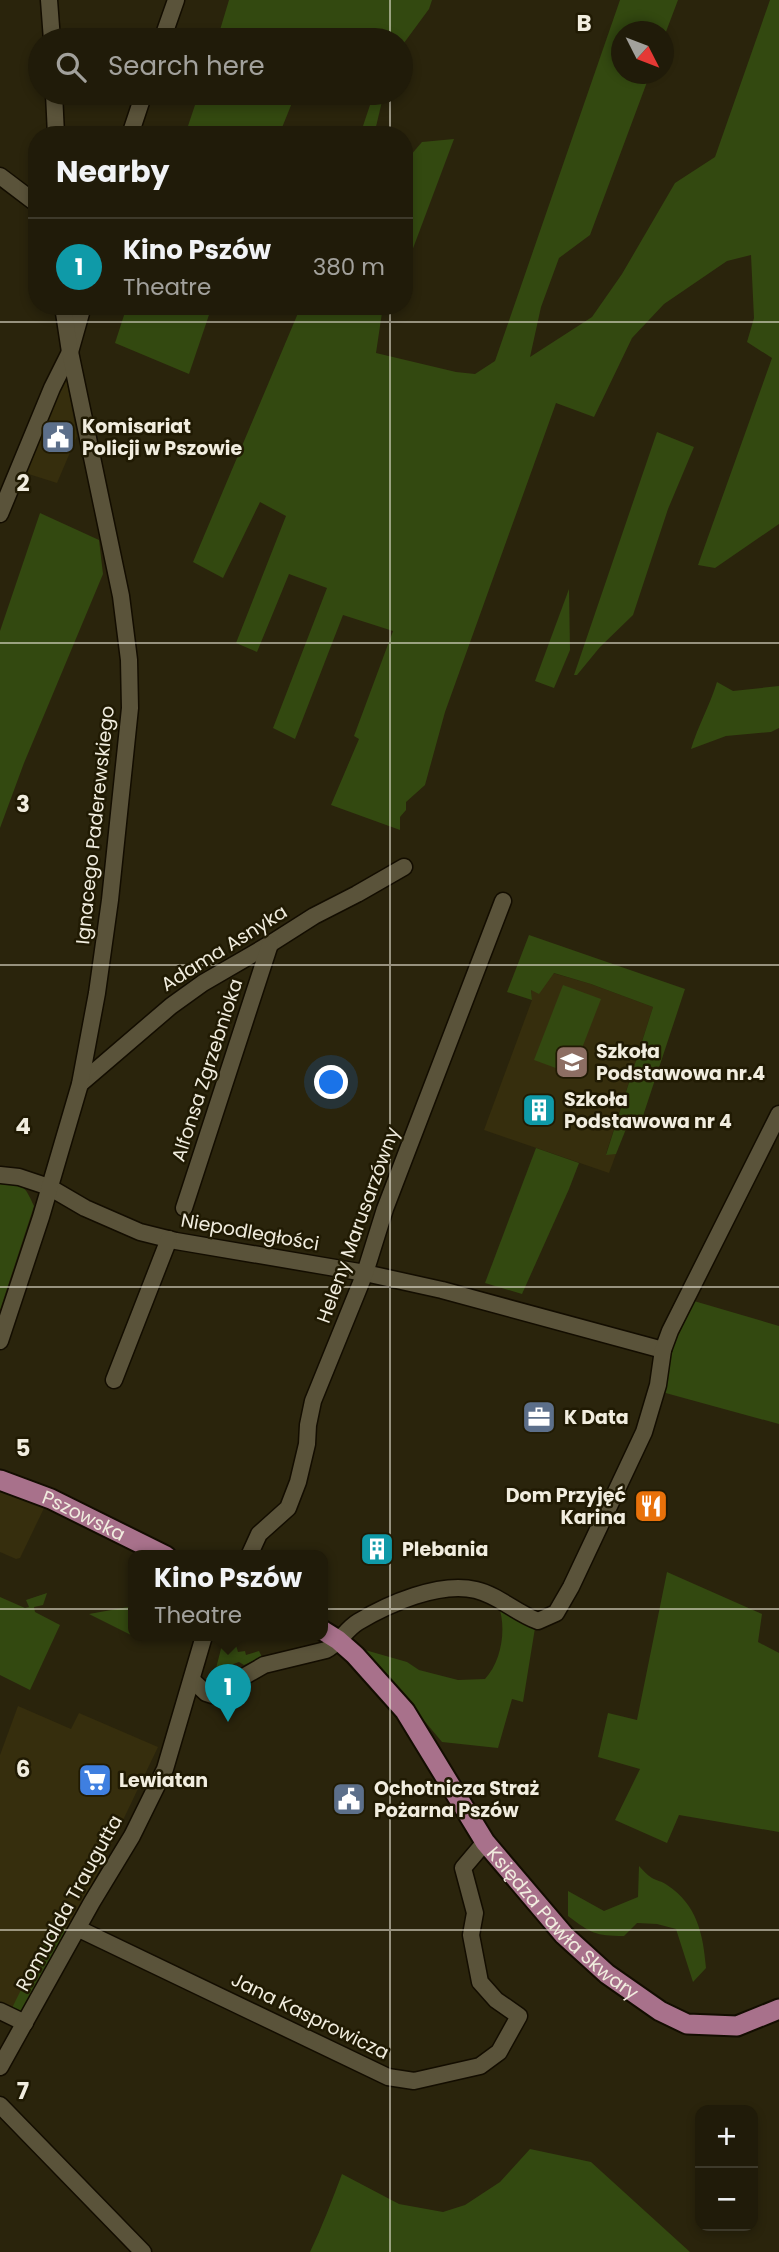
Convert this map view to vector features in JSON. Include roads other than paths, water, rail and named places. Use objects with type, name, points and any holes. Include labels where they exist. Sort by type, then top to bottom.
[{"type":"main road","name":"Pszowska","points":[[0,1480],[51,1499],[154,1550]]},
{"type":"main road","name":"Księdza Pawła Skwary","points":[[330,1635],[355,1656],[405,1712],[485,1842],[564,1935],[607,1974],[660,2011],[687,2024],[727,2027],[779,2009]]},
{"type":"street","points":[[49,0],[50,28]]},
{"type":"street","points":[[166,28],[176,0]]},
{"type":"street","points":[[55,105],[56,126]]},
{"type":"street","points":[[133,126],[140,105]]},
{"type":"street","points":[[0,176],[28,197]]},
{"type":"street","name":"Ignacego Paderewskiego","points":[[0,1341],[80,1084],[97,993],[110,900],[130,708],[129,660],[121,596],[64,315]]},
{"type":"street","points":[[0,514],[62,365],[70,352],[80,315]]},
{"type":"street","name":"Adama Asnyka","points":[[80,1084],[171,1006],[203,983],[314,916],[404,867]]},
{"type":"street","name":"Heleny Marusarzówny","points":[[252,1550],[259,1534],[288,1508],[298,1482],[307,1444],[313,1401],[365,1273],[385,1209],[503,901]]},
{"type":"street","name":"Alfonsa Zgrzebnioka","points":[[184,1208],[270,944]]},
{"type":"street","points":[[192,1680],[212,1695],[264,1665],[326,1650],[330,1635],[414,1596],[439,1590],[476,1590],[538,1621],[555,1613],[571,1587],[644,1432],[670,1331],[779,1114]]},
{"type":"street","name":"Niepodległości","points":[[0,1175],[19,1177],[49,1187],[85,1208],[140,1232],[365,1273],[495,1303],[663,1350]]},
{"type":"street","points":[[114,1380],[169,1239]]},
{"type":"street","name":"Romualda Traugutta","points":[[0,2067],[132,1836],[165,1769],[203,1641]]},
{"type":"street","name":"Jana Kasprowicza","points":[[79,1929],[388,2077],[414,2081],[480,2066],[490,2060],[499,2052],[519,2016],[496,2000],[480,1982],[471,1935],[475,1913],[463,1868],[485,1842]]},
{"type":"street","points":[[0,2011],[25,2023]]},
{"type":"street","points":[[0,2105],[143,2252]]},
{"type":"place","name":"Komisariat Policji w Pszowie","points":[[58,437]]},
{"type":"place","name":"Szkoła Podstawowa nr.4","points":[[572,1062]]},
{"type":"place","name":"Szkoła Podstawowa nr 4","points":[[539,1110]]},
{"type":"place","name":"K Data","points":[[539,1417]]},
{"type":"place","name":"Dom Przyjęć Karina","points":[[651,1506]]},
{"type":"place","name":"Plebania","points":[[377,1549]]},
{"type":"place","name":"Kino Pszów","points":[[228,1722]]},
{"type":"place","name":"Lewiatan","points":[[95,1780]]},
{"type":"place","name":"Ochotnicza Straż Pożarna Pszów","points":[[349,1799]]}]
